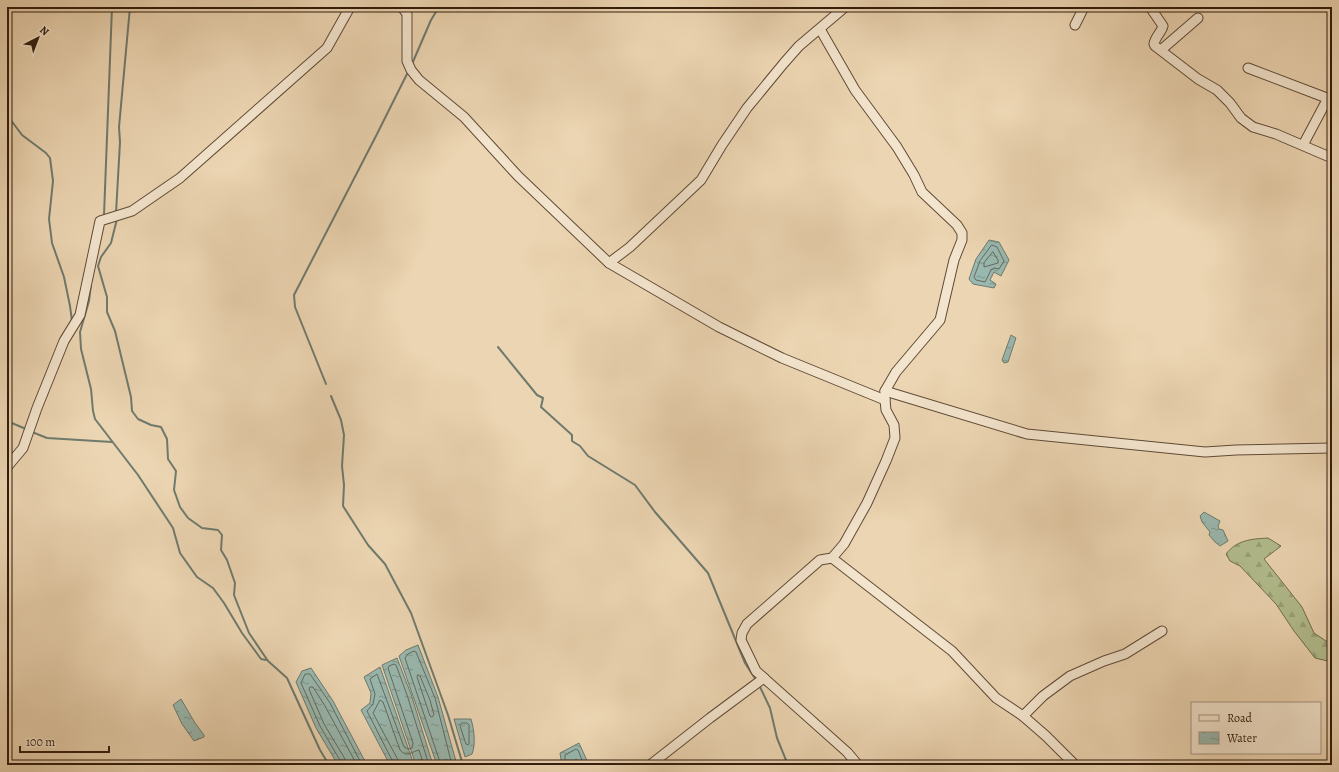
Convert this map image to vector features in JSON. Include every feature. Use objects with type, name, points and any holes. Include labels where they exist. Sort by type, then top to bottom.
[{"type":"street","points":[[7,467],[23,448],[64,341],[80,315],[100,221],[132,211],[180,178],[328,48],[350,7]]},
{"type":"street","points":[[402,7],[407,14],[407,61],[411,70],[420,80],[464,117],[518,176],[609,263],[719,327],[782,358],[885,396],[1027,434],[1205,452],[1332,448]]},
{"type":"street","points":[[609,263],[630,247],[701,180],[747,108],[798,46],[845,7]]},
{"type":"street","points":[[1075,26],[1084,7]]},
{"type":"street","points":[[1150,7],[1163,26],[1162,30],[1154,40],[1154,44],[1198,78],[1217,90],[1230,103],[1240,118],[1253,127],[1276,134],[1332,158]]},
{"type":"street","points":[[1161,50],[1198,18]]},
{"type":"street","points":[[820,29],[855,90],[897,147],[914,175],[922,192],[957,225],[962,232],[962,240],[954,260],[940,320],[896,372],[885,396],[886,410],[894,425],[895,438],[867,503],[844,544],[832,558],[820,560],[747,624],[742,633],[741,640],[756,671],[847,752],[858,765]]},
{"type":"street","points":[[1248,68],[1330,99],[1303,145]]},
{"type":"street","points":[[832,558],[952,651],[996,698],[1023,716],[1046,736],[1075,765]]},
{"type":"street","points":[[1023,716],[1043,696],[1070,676],[1104,661],[1125,654],[1162,631]]},
{"type":"street","points":[[650,765],[764,678]]},
{"type":"green space","points":[[1268,538],[1281,546],[1264,559],[1302,607],[1314,633],[1332,645],[1332,662],[1315,658],[1294,631],[1276,604],[1240,566],[1230,561],[1226,554],[1230,549],[1245,541]]},
{"type":"water","points":[[989,240],[999,242],[1009,260],[1001,276],[994,272],[990,280],[996,284],[994,288],[973,284],[969,279],[976,259]]},
{"type":"water","points":[[1011,335],[1016,338],[1008,362],[1004,363],[1002,360]]},
{"type":"water","points":[[1204,512],[1220,521],[1218,526],[1219,529],[1223,530],[1228,541],[1220,546],[1209,535],[1210,532],[1202,522],[1200,516]]},
{"type":"water","points":[[418,645],[438,697],[457,765],[437,765],[399,656],[406,650]]},
{"type":"water","points":[[397,658],[411,694],[433,765],[416,765],[382,665]]},
{"type":"water","points":[[380,667],[414,765],[390,765],[361,710],[370,703],[371,693],[364,677]]},
{"type":"water","points":[[311,668],[333,701],[367,765],[338,765],[316,728],[296,682],[302,671]]},
{"type":"water","points":[[181,699],[204,737],[194,741],[182,724],[173,705]]},
{"type":"water","points":[[454,719],[471,719],[474,732],[474,746],[472,754],[465,757]]},
{"type":"water","points":[[579,743],[589,765],[562,765],[560,753]]},
{"type":"waterway","points":[[104,215],[112,7]]},
{"type":"waterway","points":[[116,213],[120,142],[119,127],[130,7]]},
{"type":"waterway","points":[[412,64],[431,20],[439,7]]},
{"type":"waterway","points":[[326,384],[295,307],[294,295],[407,74]]},
{"type":"waterway","points":[[7,115],[22,135],[46,153],[50,158],[53,181],[49,219],[52,243],[64,277],[72,321]]},
{"type":"waterway","points":[[117,219],[111,243],[101,257],[98,266],[107,297],[107,312],[115,331],[131,397],[132,411],[138,419],[151,425],[161,427],[167,439],[168,459],[176,471],[174,490],[180,507],[188,518],[202,528],[218,530],[222,535],[221,550],[227,560],[235,583],[234,595],[249,633],[268,661],[287,678],[320,750],[329,765]]},
{"type":"waterway","points":[[91,285],[89,301],[80,332],[81,349],[91,389],[95,419],[138,475],[173,528],[180,553],[197,577],[213,588],[261,659],[266,660]]},
{"type":"waterway","points":[[498,347],[537,395],[543,398],[541,407],[572,435],[572,441],[580,446],[588,456],[635,485],[655,512],[708,573],[745,663],[756,680]]},
{"type":"waterway","points":[[331,396],[341,420],[344,435],[342,466],[344,485],[343,506],[368,545],[385,564],[411,613],[448,715],[463,765]]},
{"type":"waterway","points":[[7,421],[26,429]]},
{"type":"waterway","points":[[32,432],[47,438],[112,442]]},
{"type":"waterway","points":[[760,687],[770,708],[777,738],[788,765]]}]
